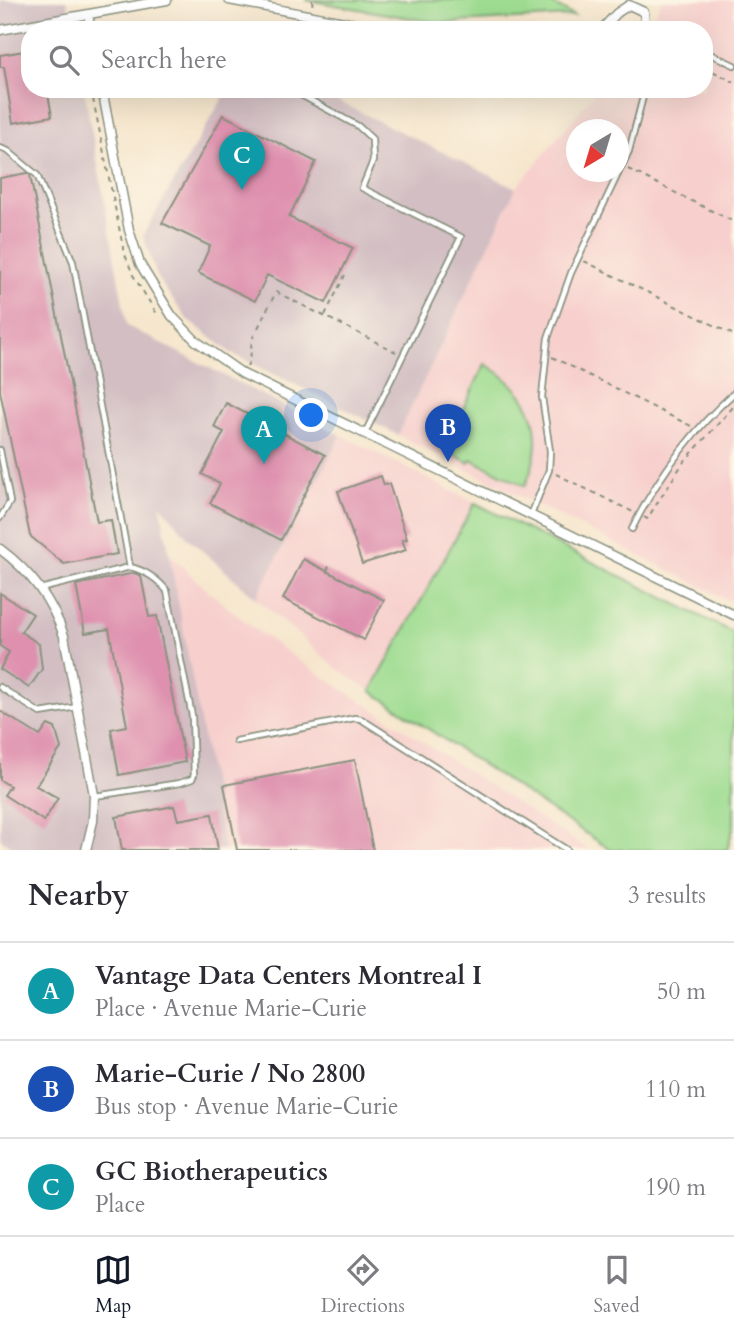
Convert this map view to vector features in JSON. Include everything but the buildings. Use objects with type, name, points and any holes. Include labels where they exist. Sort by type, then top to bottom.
[{"type":"street","points":[[53,21],[167,0]]},
{"type":"street","points":[[229,0],[339,21]]},
{"type":"street","points":[[609,21],[629,5],[644,12],[646,21]]},
{"type":"street","points":[[88,15],[89,21]]},
{"type":"street","points":[[0,30],[21,26]]},
{"type":"street","points":[[104,98],[129,230],[140,264],[172,316],[196,341],[243,374],[734,615]]},
{"type":"street","points":[[0,550],[27,573],[40,589],[64,636],[93,796],[92,830],[86,850]]},
{"type":"lane","points":[[713,55],[734,65]]},
{"type":"lane","points":[[307,98],[358,126],[372,139],[373,161],[362,188],[461,237],[365,434]]},
{"type":"lane","points":[[629,149],[643,98]]},
{"type":"lane","points":[[0,148],[37,175],[73,262],[130,567]]},
{"type":"lane","points":[[530,515],[549,470],[550,451],[542,397],[546,354],[555,316],[578,258],[615,182]]},
{"type":"lane","points":[[632,528],[660,480],[698,430],[734,393]]},
{"type":"lane","points":[[0,450],[9,502],[0,518]]},
{"type":"lane","points":[[40,589],[130,567],[140,569],[162,584],[167,591],[192,716],[194,775],[192,779],[180,783],[93,796]]},
{"type":"lane","points":[[0,687],[40,713],[78,707]]},
{"type":"lane","points":[[236,741],[361,719],[564,849]]},
{"type":"path","points":[[713,72],[734,82]]},
{"type":"path","points":[[629,169],[734,222]]},
{"type":"path","points":[[578,258],[734,335]]},
{"type":"path","points":[[324,316],[345,275]]},
{"type":"path","points":[[258,328],[276,292],[403,356]]},
{"type":"path","points":[[243,374],[251,359],[249,345],[254,335]]},
{"type":"path","points":[[546,354],[698,430]]},
{"type":"path","points":[[647,519],[683,463],[734,406]]},
{"type":"path","points":[[549,470],[635,513]]},
{"type":"path","points":[[327,571],[329,566]]},
{"type":"shaded area","points":[[0,0],[67,0],[71,21],[21,21],[21,98],[86,98],[127,326],[341,435],[256,598],[189,539],[160,504],[224,850],[17,850],[0,839]]},
{"type":"shaded area","points":[[662,0],[734,0],[734,603],[398,435],[516,188],[566,128],[566,182],[629,182],[629,119],[573,119],[591,98],[713,98],[713,21],[652,21]]},
{"type":"shaded area","points":[[223,98],[331,98],[516,188],[398,435],[231,353],[187,319],[158,279],[143,235]]},
{"type":"shaded area","points":[[341,435],[475,503],[371,691],[338,669],[256,598]]},
{"type":"shaded area","points":[[168,553],[210,593],[301,662],[589,850],[224,850]]},
{"type":"green space","points":[[306,0],[546,0],[574,16],[478,21],[427,21]]},
{"type":"green space","points":[[485,364],[515,388],[526,401],[532,416],[536,449],[525,486],[471,459],[469,463],[448,452],[442,439],[453,417],[458,419]]},
{"type":"green space","points":[[475,503],[734,633],[734,825],[727,850],[611,850],[371,691]]},
{"type":"place","name":"GC Biotherapeutics","points":[[242,190]]},
{"type":"place","name":"Marie-Curie / No 2800","points":[[448,462]]},
{"type":"place","name":"Vantage Data Centers Montreal I","points":[[264,464]]}]
